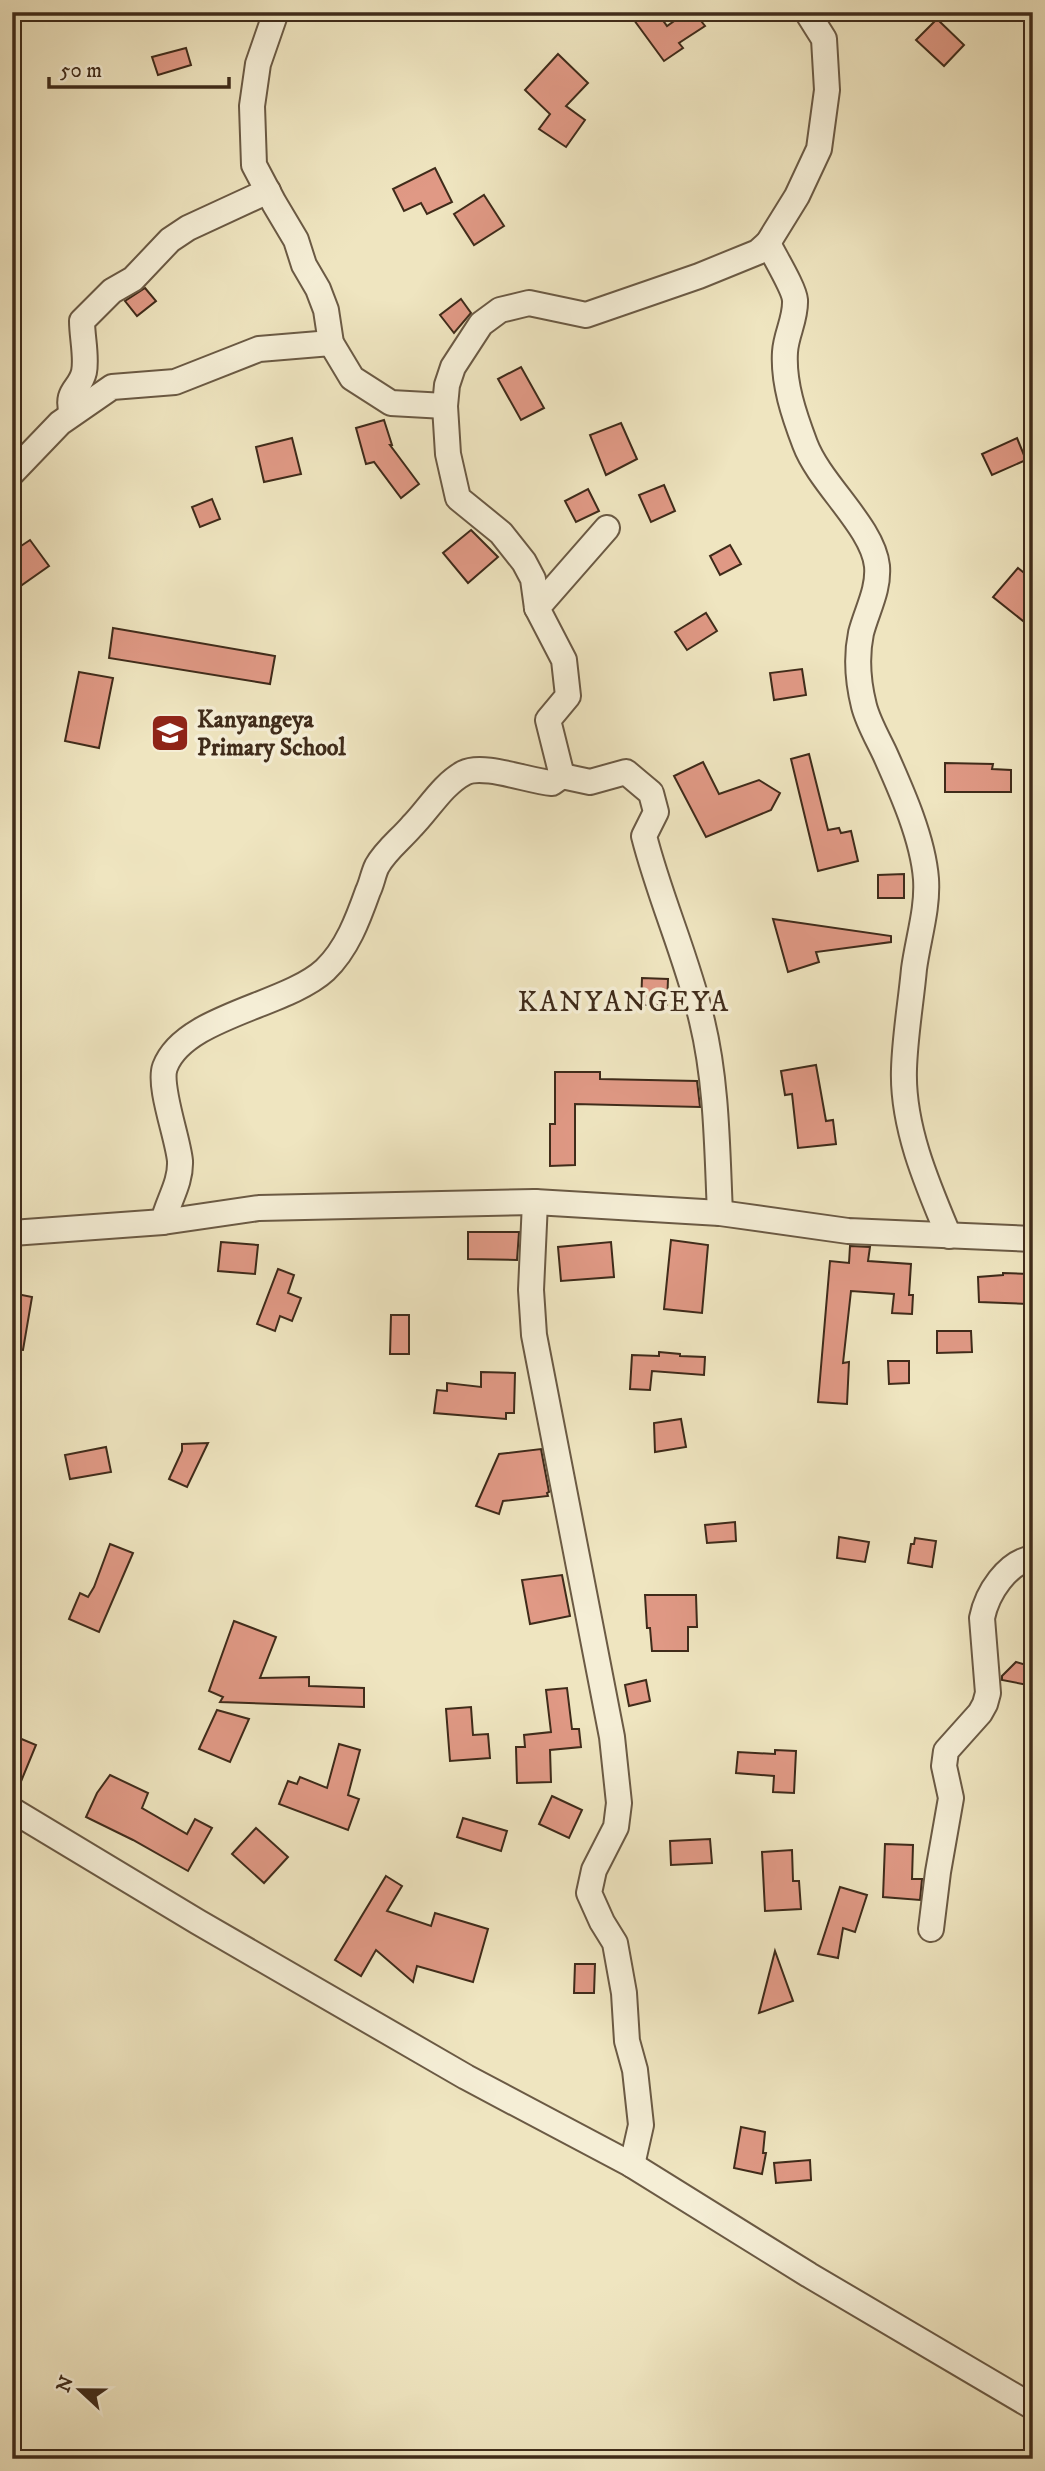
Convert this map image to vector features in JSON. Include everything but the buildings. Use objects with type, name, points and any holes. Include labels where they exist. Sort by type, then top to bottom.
[{"type":"street","points":[[276,12],[258,64],[252,106],[254,165],[296,240],[304,265],[326,310],[331,343],[352,377],[391,403],[445,407]]},
{"type":"street","points":[[562,776],[548,720],[568,696],[564,660],[537,608],[533,579],[524,562],[501,533],[458,498],[448,454],[445,407],[453,367],[481,324],[500,310],[529,303],[586,315],[709,272],[758,252],[768,243],[797,196],[819,149],[827,90],[824,39],[807,12]]},
{"type":"street","points":[[72,414],[69,404],[74,388],[84,374],[82,321],[112,291],[133,279],[170,240],[188,228],[268,191]]},
{"type":"street","points":[[768,243],[795,297],[795,314],[785,350],[786,380],[795,415],[813,464],[870,543],[877,566],[875,593],[860,642],[859,681],[864,709],[888,761],[923,851],[926,882],[904,1070],[908,1116],[927,1184],[949,1236]]},
{"type":"street","points":[[12,473],[60,423],[112,387],[175,382],[259,349],[331,343]]},
{"type":"street","points":[[537,608],[607,528]]},
{"type":"street","points":[[163,1222],[176,1188],[180,1162],[163,1082],[164,1067],[185,1038],[291,990],[324,971],[341,952],[355,925],[376,868],[388,849],[448,785],[464,773],[482,768],[533,782],[552,783],[562,776],[590,782],[626,772],[651,793],[656,812],[644,836],[665,909],[686,961],[703,1023],[713,1083],[720,1213]]},
{"type":"street","points":[[12,1233],[163,1222],[259,1208],[535,1202],[720,1213],[849,1231],[1033,1239]]},
{"type":"street","points":[[535,1202],[531,1290],[534,1335],[617,1773],[619,1803],[615,1826],[594,1870],[589,1893],[615,1943],[624,1993],[627,2041],[635,2070],[641,2125],[632,2165]]},
{"type":"street","points":[[931,1929],[951,1798],[944,1758],[946,1751],[980,1713],[988,1693],[982,1618],[984,1608],[1007,1570],[1022,1559],[1033,1558]]},
{"type":"street","points":[[12,1810],[198,1922],[466,2077],[632,2165],[808,2275],[1033,2407]]},
{"type":"place","name":"Kanyangeya Primary School","points":[[170,733]]},
{"type":"district","name":"KANYANGEYA","points":[[624,1001]]}]
